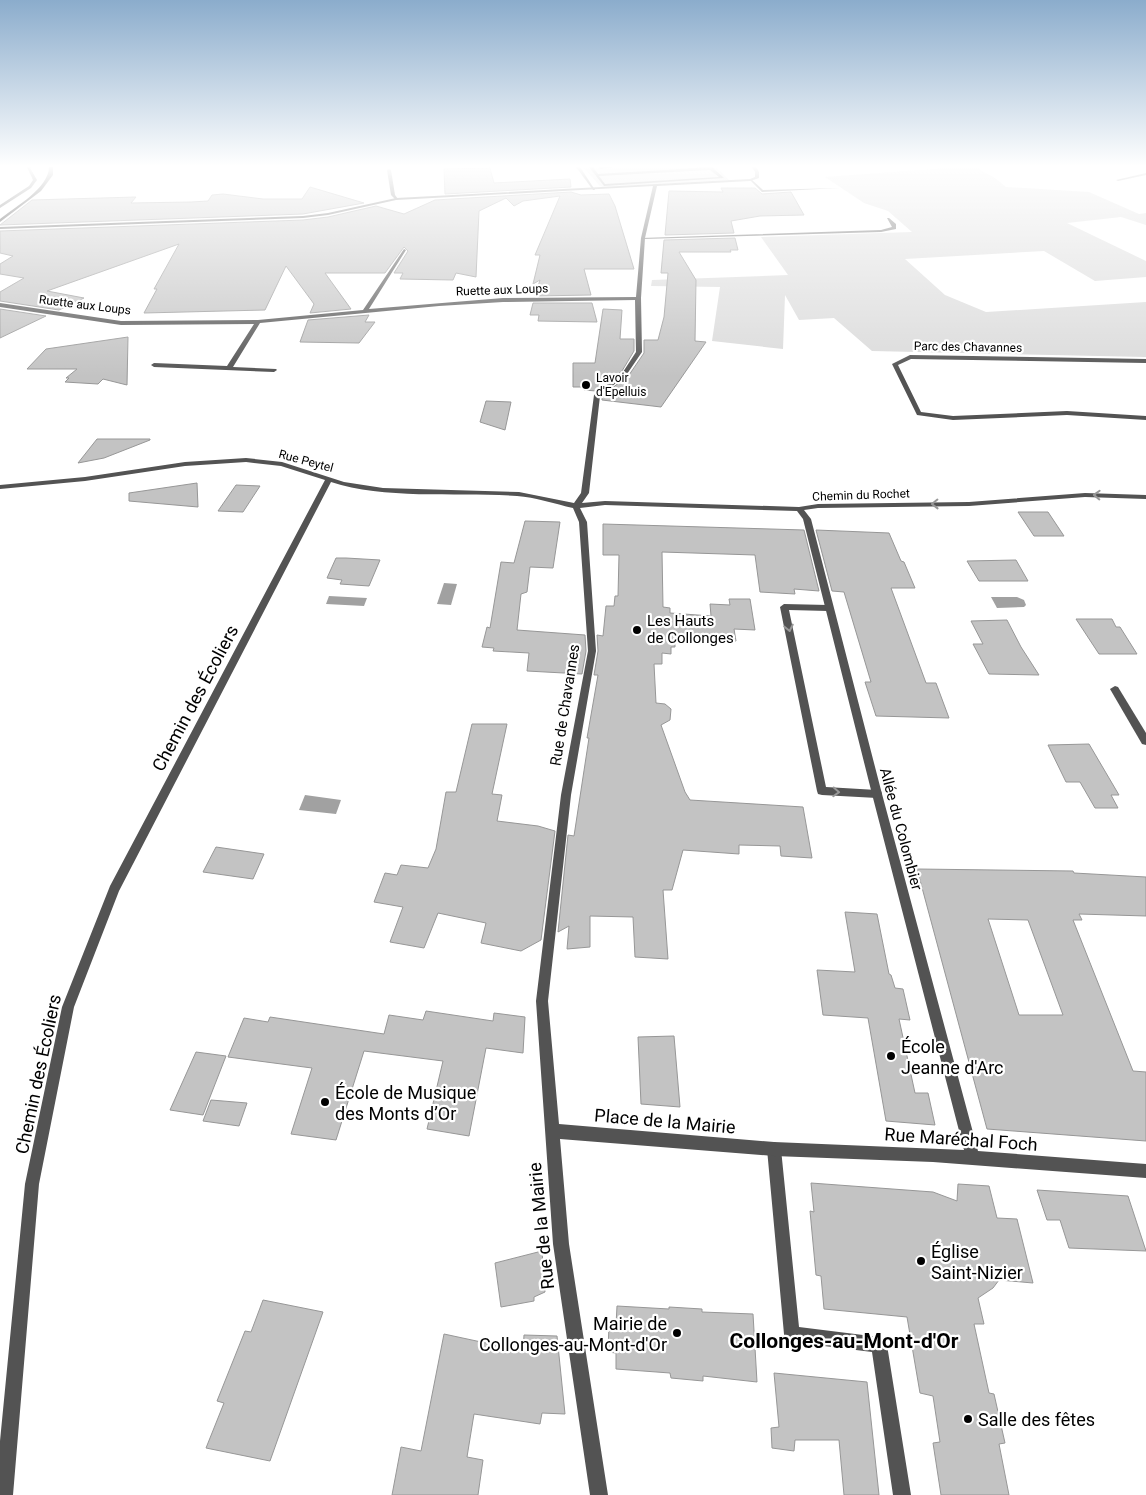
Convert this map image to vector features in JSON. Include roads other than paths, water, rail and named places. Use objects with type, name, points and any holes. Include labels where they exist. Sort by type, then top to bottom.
[{"type":"street","points":[[576,506],[585,493],[597,395],[625,373],[639,352],[638,298],[643,238],[685,237]]},
{"type":"street","points":[[366,310],[404,250]]},
{"type":"street","name":"Ruette aux Loups","points":[[0,305],[120,323],[258,322],[366,310],[503,300],[638,298]]},
{"type":"street","points":[[229,368],[258,322]]},
{"type":"street","name":"Parc des Chavannes","points":[[1146,361],[910,357],[895,364],[919,414],[953,418],[1067,414],[1146,418]]},
{"type":"street","points":[[154,365],[274,370]]},
{"type":"street","name":"Rue Peytel","points":[[0,487],[85,480],[185,464],[246,460],[282,464],[343,484],[383,490],[520,494],[576,506]]},
{"type":"street","name":"Chemin des Écoliers","points":[[4,1495],[32,1184],[68,1007],[114,890],[329,479]]},
{"type":"street","name":"Chemin du Rochet","points":[[576,506],[615,503],[799,509],[818,506],[969,504],[1085,495],[1146,497]]},
{"type":"street","name":"Rue de Chavannes","points":[[552,1131],[542,1001],[566,795],[592,651],[582,522],[576,506]]},
{"type":"street","name":"Allée du Colombier","points":[[799,509],[807,519],[828,608],[973,1158]]},
{"type":"street","points":[[828,608],[784,607],[822,791],[877,794]]},
{"type":"street","points":[[1115,689],[1146,741]]},
{"type":"street","name":"Place de la Mairie","points":[[552,1131],[774,1149]]},
{"type":"street","name":"Rue de la Mairie","points":[[552,1131],[561,1244],[599,1495]]},
{"type":"street","points":[[774,1149],[792,1334],[879,1346],[902,1495]]},
{"type":"street","name":"Rue Maréchal Foch","points":[[774,1149],[973,1158],[1146,1171]]},
{"type":"place","name":"Lavoir d'Epelluis","points":[[586,385]]},
{"type":"place","name":"Les Hauts de Collonges","points":[[637,630]]},
{"type":"place","name":"École Jeanne d'Arc","points":[[891,1056]]},
{"type":"place","name":"École de Musique des Monts d’Or","points":[[325,1102]]},
{"type":"place","name":"Église Saint-Nizier","points":[[921,1261]]},
{"type":"place","name":"Mairie de Collonges-au-Mont-d'Or","points":[[677,1333]]},
{"type":"place","name":"Salle des fêtes","points":[[968,1419]]},
{"type":"district","name":"Collonges-au-Mont-d'Or","points":[[844,1341]]}]
